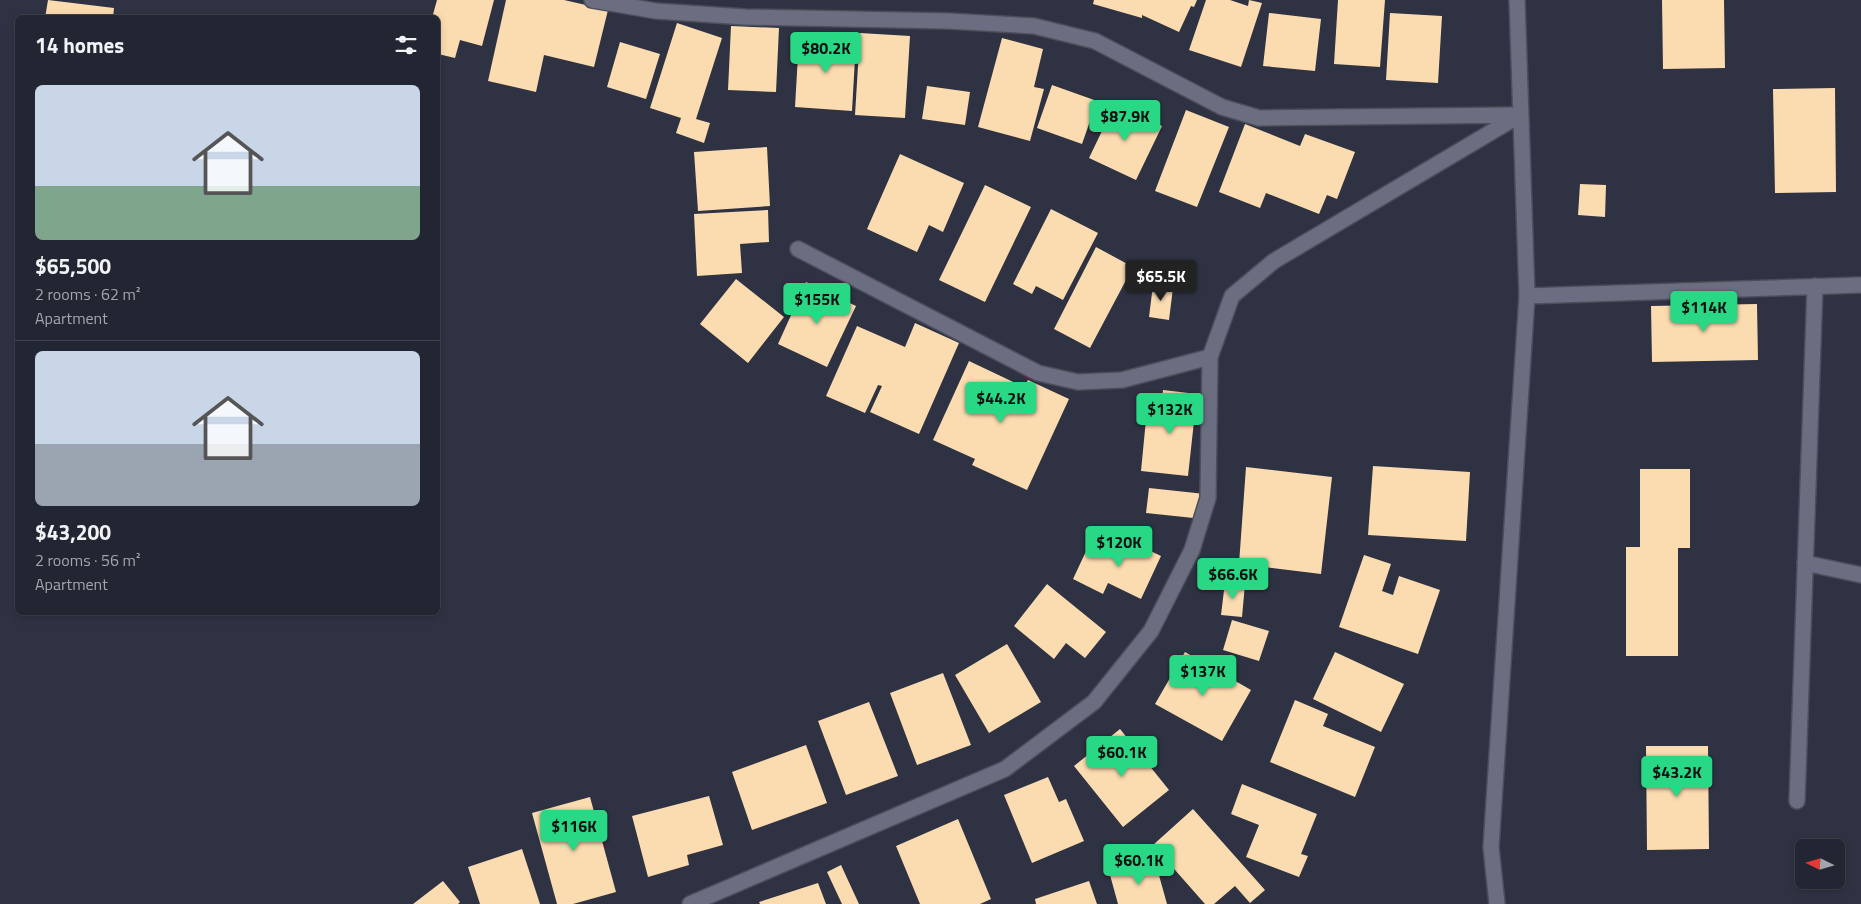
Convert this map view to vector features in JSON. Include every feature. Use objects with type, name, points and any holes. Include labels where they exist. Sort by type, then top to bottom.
[{"type":"street","points":[[592,0],[656,11],[745,17],[948,21],[1034,26],[1095,41],[1222,106],[1259,118],[1520,116]]},
{"type":"street","points":[[1497,904],[1491,847],[1527,296],[1517,0]]},
{"type":"street","points":[[690,904],[1005,769],[1094,702],[1151,631],[1192,550],[1208,498],[1210,357],[1232,296],[1274,260],[1520,116]]},
{"type":"street","points":[[798,249],[1038,373],[1078,382],[1122,380],[1210,357]]},
{"type":"street","points":[[1527,296],[1861,285]]},
{"type":"street","points":[[1796,801],[1815,286]]},
{"type":"street","points":[[1805,563],[1861,575]]},
{"type":"building","points":[[48,0],[114,8],[113,15],[46,15]]},
{"type":"building","points":[[437,0],[494,0],[482,46],[460,40],[455,58],[440,54],[440,15],[433,15]]},
{"type":"building","points":[[506,0],[564,0],[608,10],[594,67],[544,55],[536,92],[488,81]]},
{"type":"building","points":[[1094,0],[1197,0],[1194,7],[1191,6],[1179,32],[1142,15],[1142,18],[1093,4]]},
{"type":"building","points":[[1206,0],[1230,0],[1248,6],[1249,0],[1262,3],[1241,67],[1189,50]]},
{"type":"building","points":[[1338,0],[1385,0],[1380,67],[1334,64]]},
{"type":"building","points":[[1662,0],[1724,0],[1725,68],[1663,69]]},
{"type":"building","points":[[1269,13],[1321,19],[1315,71],[1263,66]]},
{"type":"building","points":[[1390,13],[1442,16],[1438,83],[1386,80]]},
{"type":"building","points":[[677,23],[722,38],[696,119],[710,123],[704,143],[676,133],[681,118],[650,108]]},
{"type":"building","points":[[731,26],[779,28],[776,92],[728,90]]},
{"type":"building","points":[[860,33],[910,36],[905,118],[855,115]]},
{"type":"building","points":[[799,38],[856,41],[852,111],[795,107]]},
{"type":"building","points":[[1002,38],[1043,49],[1034,87],[1044,89],[1030,141],[978,127]]},
{"type":"building","points":[[620,42],[660,54],[646,99],[607,87]]},
{"type":"building","points":[[1052,85],[1097,101],[1082,144],[1037,128]]},
{"type":"building","points":[[927,86],[970,92],[965,125],[922,119]]},
{"type":"building","points":[[1835,88],[1836,192],[1775,193],[1773,89]]},
{"type":"building","points":[[1115,104],[1162,126],[1136,180],[1089,158]]},
{"type":"building","points":[[1186,110],[1229,127],[1197,207],[1155,191]]},
{"type":"building","points":[[1245,124],[1300,146],[1305,134],[1355,152],[1337,199],[1327,195],[1319,214],[1266,193],[1260,208],[1219,192]]},
{"type":"building","points":[[767,147],[770,206],[698,211],[694,152]]},
{"type":"building","points":[[900,154],[964,183],[943,232],[929,225],[917,252],[867,229]]},
{"type":"building","points":[[1580,184],[1606,185],[1605,217],[1578,215]]},
{"type":"building","points":[[985,185],[1031,207],[985,302],[939,280]]},
{"type":"building","points":[[1051,209],[1098,233],[1063,300],[1036,286],[1032,294],[1013,284]]},
{"type":"building","points":[[768,210],[769,242],[740,244],[742,273],[697,276],[694,214]]},
{"type":"building","points":[[1096,247],[1133,267],[1090,348],[1054,329]]},
{"type":"building","points":[[736,279],[784,317],[748,363],[700,324]]},
{"type":"building","points":[[806,282],[856,306],[827,367],[778,344]]},
{"type":"building","points":[[1153,285],[1173,288],[1169,320],[1149,317]]},
{"type":"building","points":[[1757,304],[1758,360],[1652,362],[1651,306]]},
{"type":"building","points":[[915,323],[959,343],[919,434],[870,412],[882,386],[878,385],[865,413],[826,396],[857,326],[905,347]]},
{"type":"building","points":[[969,361],[1024,387],[1028,380],[1069,399],[1027,490],[972,465],[975,459],[933,440]]},
{"type":"building","points":[[1163,390],[1197,394],[1188,476],[1141,471],[1147,409],[1161,410]]},
{"type":"building","points":[[1373,466],[1470,472],[1466,541],[1368,535]]},
{"type":"building","points":[[1246,467],[1332,477],[1321,574],[1239,564]]},
{"type":"building","points":[[1640,469],[1690,469],[1690,548],[1678,548],[1678,656],[1626,656],[1626,547],[1640,547]]},
{"type":"building","points":[[1149,488],[1205,494],[1203,519],[1146,513]]},
{"type":"building","points":[[1119,536],[1161,556],[1141,599],[1108,583],[1103,594],[1073,579],[1088,547],[1109,557]]},
{"type":"building","points":[[1364,555],[1391,564],[1382,591],[1393,595],[1399,576],[1440,590],[1418,654],[1339,627]]},
{"type":"building","points":[[1225,582],[1245,584],[1242,617],[1221,615]]},
{"type":"building","points":[[1047,584],[1106,632],[1085,658],[1066,643],[1054,659],[1014,626]]},
{"type":"building","points":[[1232,620],[1269,631],[1259,661],[1223,650]]},
{"type":"building","points":[[1007,644],[1041,702],[989,733],[955,675]]},
{"type":"building","points":[[1185,652],[1251,690],[1222,741],[1155,704]]},
{"type":"building","points":[[1335,652],[1404,684],[1381,732],[1313,699]]},
{"type":"building","points":[[943,673],[971,745],[917,765],[890,693]]},
{"type":"building","points":[[1295,700],[1328,714],[1323,726],[1375,747],[1355,797],[1270,762]]},
{"type":"building","points":[[869,702],[898,776],[846,795],[818,721]]},
{"type":"building","points":[[1120,729],[1169,790],[1123,827],[1074,766]]},
{"type":"building","points":[[806,745],[827,803],[752,830],[732,772]]},
{"type":"building","points":[[1646,746],[1708,746],[1709,849],[1647,850]]},
{"type":"building","points":[[1048,777],[1059,802],[1066,799],[1084,841],[1032,863],[1004,795]]},
{"type":"building","points":[[1242,784],[1317,814],[1301,854],[1308,856],[1299,877],[1246,857],[1259,825],[1231,814]]},
{"type":"building","points":[[709,796],[723,845],[687,855],[689,865],[648,877],[632,816]]},
{"type":"building","points":[[590,797],[616,892],[573,904],[557,904],[532,813]]},
{"type":"building","points":[[1193,809],[1265,890],[1250,903],[1235,886],[1214,904],[1205,904],[1153,845]]},
{"type":"building","points":[[958,819],[991,899],[980,904],[920,904],[896,846]]},
{"type":"building","points":[[522,849],[540,904],[480,904],[468,867]]},
{"type":"building","points":[[1155,861],[1167,904],[1118,904],[1110,875]]},
{"type":"building","points":[[841,865],[859,904],[842,904],[827,872]]},
{"type":"building","points":[[443,881],[460,902],[458,904],[413,904]]},
{"type":"building","points":[[1089,881],[1097,904],[1036,904],[1035,899]]},
{"type":"building","points":[[818,883],[826,904],[760,904],[759,902]]}]
